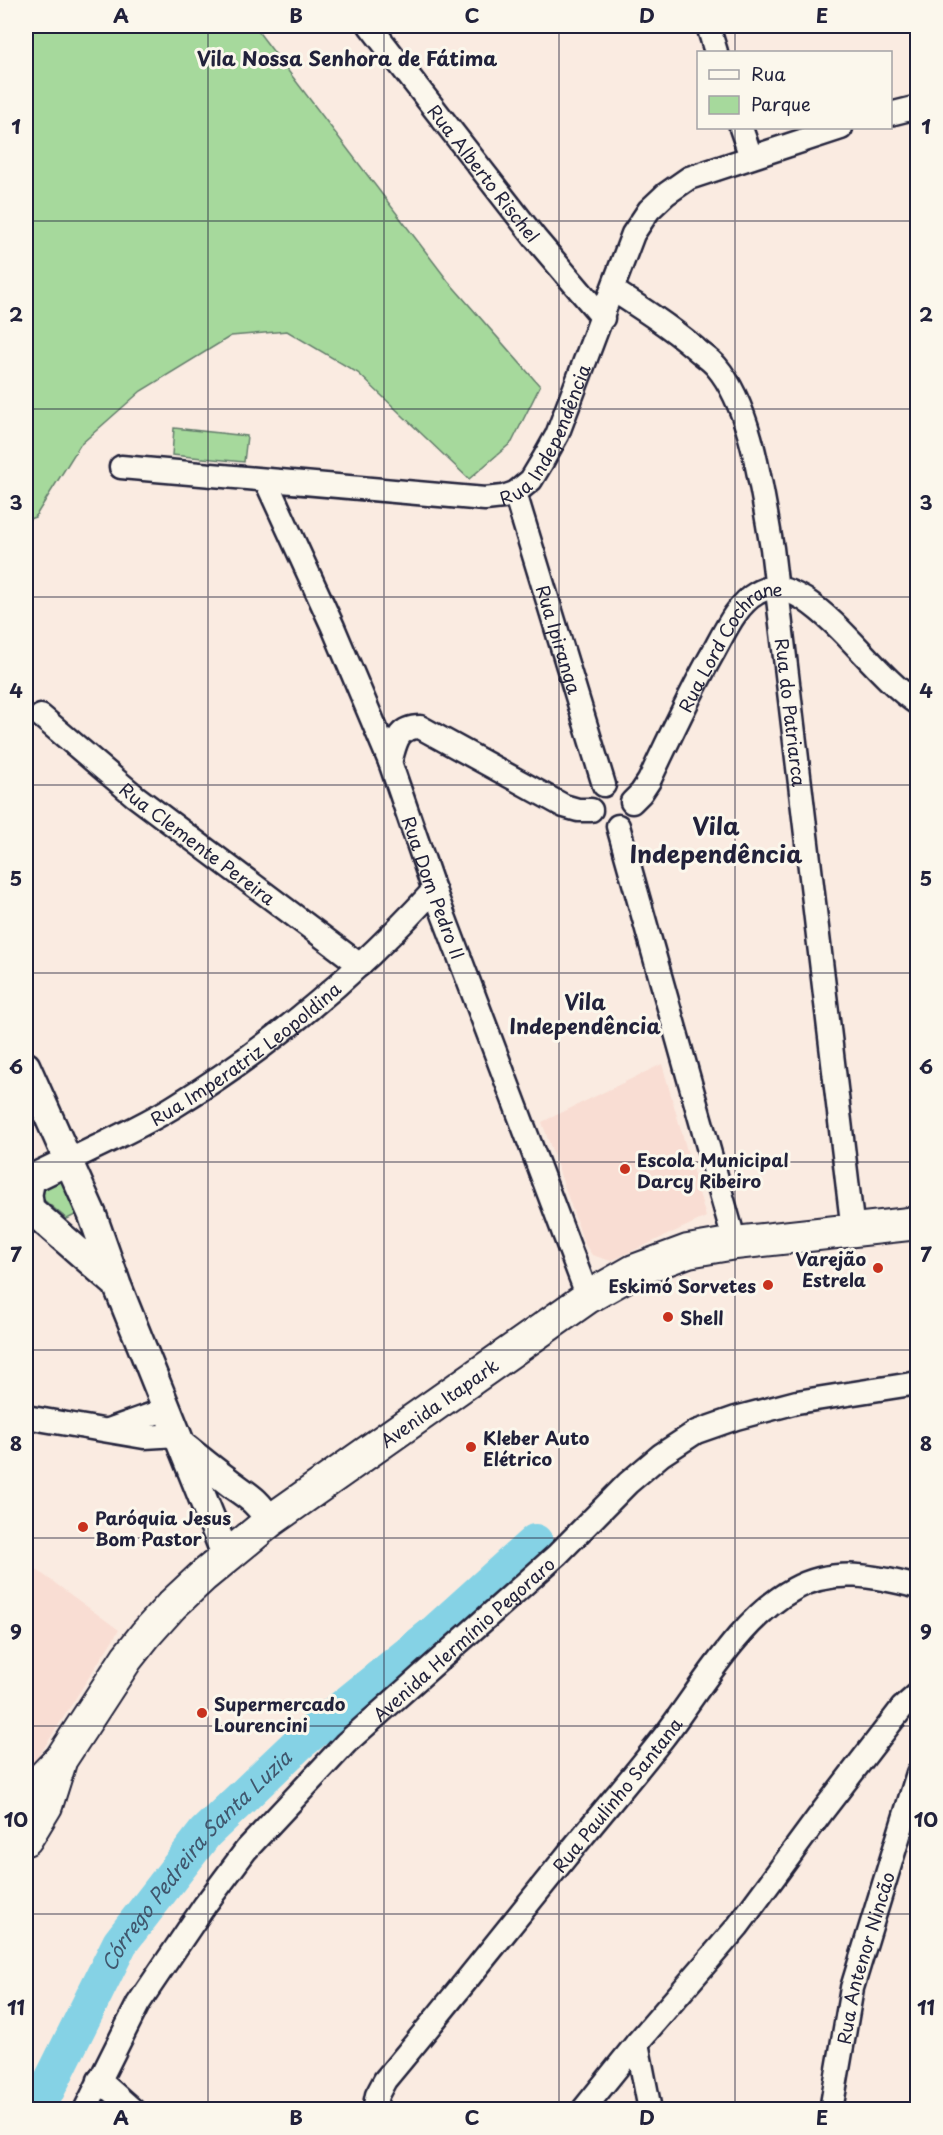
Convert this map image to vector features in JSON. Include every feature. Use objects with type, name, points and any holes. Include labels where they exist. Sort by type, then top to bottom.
[{"type":"main road","name":"Avenida Itapark","points":[[26,1795],[61,1758],[127,1658],[146,1634],[172,1605],[226,1556],[270,1521],[588,1297],[634,1270],[688,1251],[735,1243],[918,1223]]},
{"type":"main road","name":"Avenida Itapark","points":[[26,1839],[46,1806],[61,1758]]},
{"type":"street","name":"Rua Alberto Rischel","points":[[370,26],[535,238],[603,318]]},
{"type":"street","points":[[708,26],[716,51]]},
{"type":"street","points":[[892,114],[918,106]]},
{"type":"street","points":[[741,129],[751,157]]},
{"type":"street","name":"Rua Independência","points":[[121,467],[485,499],[515,494],[531,480],[557,435],[633,234],[650,210],[666,194],[690,178],[838,129]]},
{"type":"street","name":"Rua do Patriarca","points":[[613,290],[664,323],[716,366],[734,396],[746,425],[762,495],[777,587],[853,1231]]},
{"type":"street","name":"Rua Dom Pedro II","points":[[266,481],[333,627],[390,762],[434,890],[588,1297]]},
{"type":"street","name":"Rua Ipiranga","points":[[515,494],[604,785]]},
{"type":"street","name":"Rua Lord Cochrane","points":[[632,801],[649,781],[691,692],[729,624],[749,598],[759,591],[777,587],[788,590],[818,610],[918,704]]},
{"type":"street","name":"Rua Clemente Pereira","points":[[41,716],[135,796],[360,965]]},
{"type":"street","points":[[390,762],[399,735],[409,727],[420,727],[564,806],[578,810],[591,810]]},
{"type":"street","points":[[604,785],[622,787],[632,801],[629,816],[618,826],[603,825],[595,819],[591,810],[591,798],[594,792],[604,785]]},
{"type":"street","points":[[618,826],[735,1243]]},
{"type":"street","name":"Rua Imperatriz Leopoldina","points":[[28,1179],[176,1106],[212,1083],[289,1025],[360,965],[434,890]]},
{"type":"street","points":[[26,1066],[92,1214],[117,1285],[226,1556]]},
{"type":"street","points":[[28,1179],[28,1208],[117,1285]]},
{"type":"street","points":[[62,1237],[76,1237],[83,1234],[92,1222],[92,1214]]},
{"type":"street","name":"Avenida Hermínio Pegoraro","points":[[85,2109],[138,2004],[205,1905],[246,1850],[346,1743],[557,1555],[628,1483],[661,1455],[696,1432],[736,1418],[796,1402],[918,1383]]},
{"type":"street","points":[[106,1430],[167,1409]]},
{"type":"street","points":[[26,1417],[144,1437],[181,1440],[226,1481],[250,1496],[270,1521]]},
{"type":"street","name":"Rua Paulinho Santana","points":[[374,2109],[377,2095],[385,2080],[663,1738],[738,1638],[766,1607],[795,1588],[816,1580],[842,1575],[890,1580],[918,1587]]},
{"type":"street","points":[[583,2109],[738,1926],[887,1727],[902,1708],[918,1694]]},
{"type":"street","name":"Rua Antenor Nincão","points":[[831,2109],[852,1988],[918,1773]]},
{"type":"street","points":[[637,2043],[650,2109]]},
{"type":"street","points":[[99,2080],[133,2109]]},
{"type":"shaded area","name":"Escola Municipal Darcy Ribeiro","points":[[662,1064],[706,1217],[611,1261],[592,1255],[584,1243],[542,1122]]},
{"type":"shaded area","points":[[26,1562],[119,1630],[26,1776]]},
{"type":"green space","points":[[26,26],[254,26],[448,281],[540,386],[512,442],[469,479],[358,373],[287,331],[231,336],[141,391],[80,445],[35,517],[26,520]]},
{"type":"green space","points":[[174,428],[247,436],[244,462],[172,455]]},
{"type":"green space","points":[[63,1170],[79,1213],[67,1219],[33,1191]]},
{"type":"waterway","name":"Córrego Pedreira Santa Luzia","points":[[43,2098],[120,1943],[205,1833],[299,1743],[431,1636],[535,1542]]},
{"type":"place","name":"Escola Municipal Darcy Ribeiro","points":[[625,1169]]},
{"type":"place","name":"Varejão Estrela","points":[[878,1268]]},
{"type":"place","name":"Eskimó Sorvetes","points":[[768,1285]]},
{"type":"place","name":"Shell","points":[[668,1317]]},
{"type":"place","name":"Kleber Auto Elétrico","points":[[471,1447]]},
{"type":"place","name":"Paróquia Jesus Bom Pastor","points":[[83,1527]]},
{"type":"place","name":"Supermercado Lourencini","points":[[202,1713]]},
{"type":"district","name":"Vila Nossa Senhora de Fátima","points":[[347,58]]},
{"type":"district","name":"Vila Independência","points":[[716,839]]},
{"type":"district","name":"Vila Independência","points":[[585,1013]]}]
